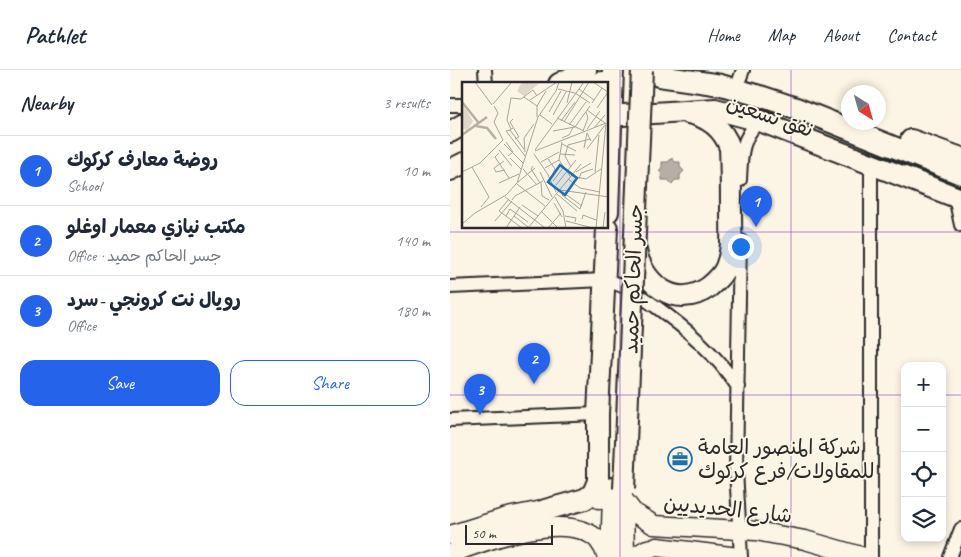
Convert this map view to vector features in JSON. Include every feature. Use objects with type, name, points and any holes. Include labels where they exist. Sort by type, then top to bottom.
[{"type":"main road","name":"جسر الحاكم حميد","points":[[618,494],[629,70]]},
{"type":"main road","points":[[713,70],[742,74],[841,113]]},
{"type":"main road","points":[[569,82],[599,76]]},
{"type":"main road","name":"جسر الحاكم حميد","points":[[618,494],[634,241],[653,79]]},
{"type":"main road","name":"نفق تسعين","points":[[653,79],[721,85],[760,96],[796,108],[961,174]]},
{"type":"main road","name":"نفق تسعين","points":[[653,79],[758,108],[840,141],[959,194]]},
{"type":"main road","points":[[609,145],[610,116],[715,109],[760,121],[870,164],[959,194]]},
{"type":"main road","points":[[634,241],[636,256],[646,275],[660,290],[671,294],[686,296],[702,291],[716,281],[726,267],[731,244],[730,148],[726,137],[710,121],[695,115],[676,111]]},
{"type":"main road","points":[[450,132],[462,125]]},
{"type":"main road","points":[[886,130],[961,158]]},
{"type":"main road","points":[[450,143],[462,137]]},
{"type":"main road","points":[[450,156],[462,150]]},
{"type":"main road","points":[[450,170],[462,164]]},
{"type":"main road","points":[[545,510],[585,499],[593,493],[598,481],[598,414],[607,229]]},
{"type":"street","points":[[634,557],[647,549],[657,547],[740,557],[736,484],[741,158],[746,137],[760,121]]},
{"type":"street","points":[[870,164],[871,557]]},
{"type":"street","points":[[959,194],[961,225]]},
{"type":"street","points":[[450,287],[604,280],[630,289],[682,325],[707,348],[729,373],[738,387]]},
{"type":"street","points":[[450,420],[598,414]]},
{"type":"street","points":[[450,535],[507,518],[618,494]]},
{"type":"street","points":[[608,557],[618,494]]},
{"type":"street","points":[[618,494],[625,557]]},
{"type":"street","name":"شارع الحديديين","points":[[618,494],[633,512],[654,525],[756,531],[805,540],[864,557]]},
{"type":"street","points":[[450,554],[513,532],[552,527],[588,533],[597,539],[608,557]]},
{"type":"street","points":[[950,557],[961,529]]},
{"type":"shaded area","points":[[672,158],[675,162],[680,162],[680,167],[684,171],[680,175],[680,180],[675,180],[672,184],[668,180],[662,180],[662,174],[659,171],[662,167],[662,162],[668,162]]},
{"type":"tunnel","points":[[601,82],[657,76]]},
{"type":"place","name":"روضة معارف كركوك","points":[[756,227]]},
{"type":"place","name":"مكتب نيازي معمار اوغلو","points":[[534,384]]},
{"type":"place","name":"رويال نت كرونجي -سرد","points":[[480,415]]},
{"type":"place","name":"شركة المنصور العامة للمقاولات/فرع كركوك","points":[[680,459]]}]
